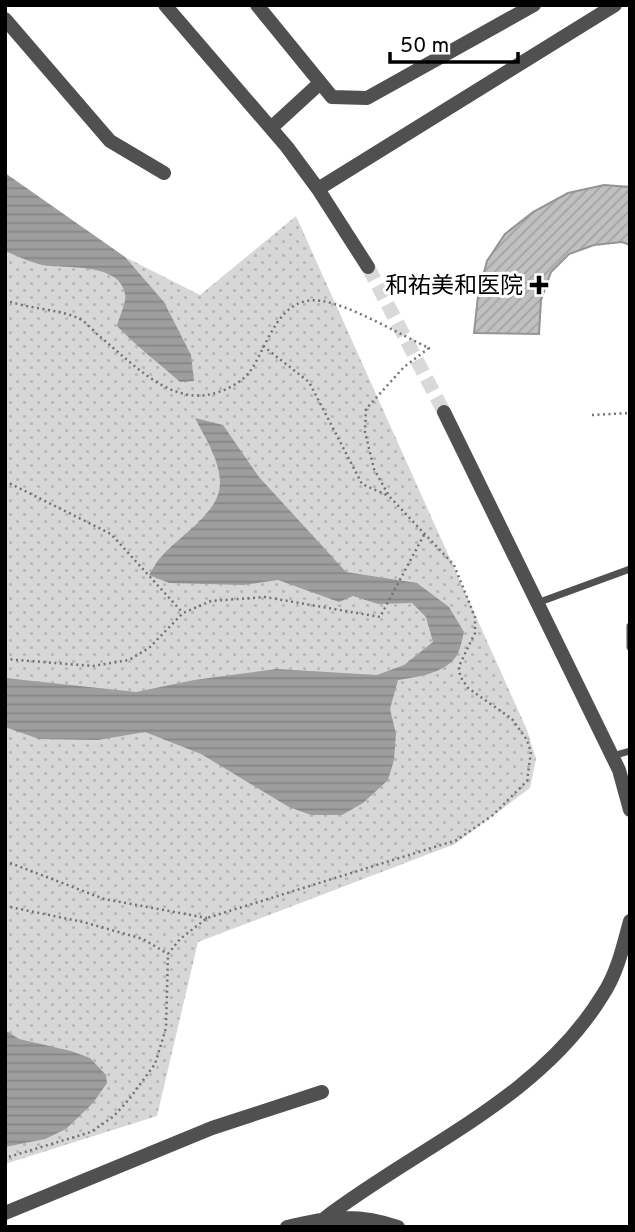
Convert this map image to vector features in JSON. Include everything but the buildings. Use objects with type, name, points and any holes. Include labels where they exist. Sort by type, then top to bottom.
[{"type":"street","points":[[165,5],[271,128],[318,189],[369,267]]},
{"type":"street","points":[[257,5],[332,97],[368,98],[534,5]]},
{"type":"street","points":[[318,189],[615,5]]},
{"type":"street","points":[[5,19],[110,141],[164,173]]},
{"type":"street","points":[[271,128],[320,83]]},
{"type":"street","points":[[444,412],[612,756],[627,789],[630,810]]},
{"type":"street","points":[[325,1218],[539,1072],[576,1033],[604,995],[619,960],[630,921]]},
{"type":"street","points":[[5,1213],[212,1128],[321,1092]]},
{"type":"street","points":[[287,1227],[325,1218],[373,1219],[398,1227]]},
{"type":"lane","points":[[537,603],[630,569]]},
{"type":"lane","points":[[630,626],[630,647]]},
{"type":"lane","points":[[612,756],[630,751]]},
{"type":"path","points":[[5,300],[78,318],[165,388],[186,395],[207,396],[234,386],[251,371],[274,324],[285,313],[303,302],[321,300],[343,307],[429,348],[404,367],[366,409],[365,432],[374,469],[389,496],[454,565],[475,617],[475,633],[459,666],[460,676],[468,688],[512,719],[527,740],[531,752],[527,781],[493,815],[457,840],[207,918],[180,939],[168,954],[166,1028],[155,1064],[130,1098],[114,1116],[91,1132],[5,1158]]},
{"type":"path","points":[[263,346],[309,382],[362,484],[389,496]]},
{"type":"path","points":[[592,415],[630,413]]},
{"type":"path","points":[[5,481],[111,534],[183,613]]},
{"type":"path","points":[[5,659],[93,666],[130,660],[149,648],[183,613],[211,601],[265,597],[380,617],[425,533]]},
{"type":"path","points":[[5,860],[104,899],[207,918]]},
{"type":"path","points":[[5,906],[83,922],[144,939],[168,954]]},
{"type":"shaded area","points":[[5,173],[125,257],[200,295],[296,216],[527,730],[536,759],[530,788],[455,844],[198,942],[157,1116],[5,1164]]},
{"type":"shaded area","points":[[5,173],[125,257],[164,302],[191,355],[194,381],[180,382],[117,326],[125,294],[121,284],[113,277],[90,269],[42,265],[5,251]]},
{"type":"shaded area","points":[[195,418],[223,425],[259,477],[346,572],[417,583],[449,607],[464,632],[458,653],[450,663],[429,674],[398,680],[390,709],[396,734],[394,760],[388,780],[363,803],[342,815],[311,815],[289,807],[201,754],[145,732],[98,740],[39,739],[5,727],[5,678],[136,692],[194,680],[277,669],[377,675],[404,665],[433,642],[426,617],[412,603],[378,604],[353,596],[339,602],[278,580],[243,585],[169,583],[149,575],[168,549],[206,514],[218,494],[218,466]]},
{"type":"shaded area","points":[[5,1030],[19,1039],[90,1058],[106,1075],[107,1083],[93,1103],[66,1129],[45,1139],[5,1147]]},
{"type":"tunnel","points":[[368,267],[444,412]]},
{"type":"place","name":"和祐美和医院","points":[[539,285]]}]
